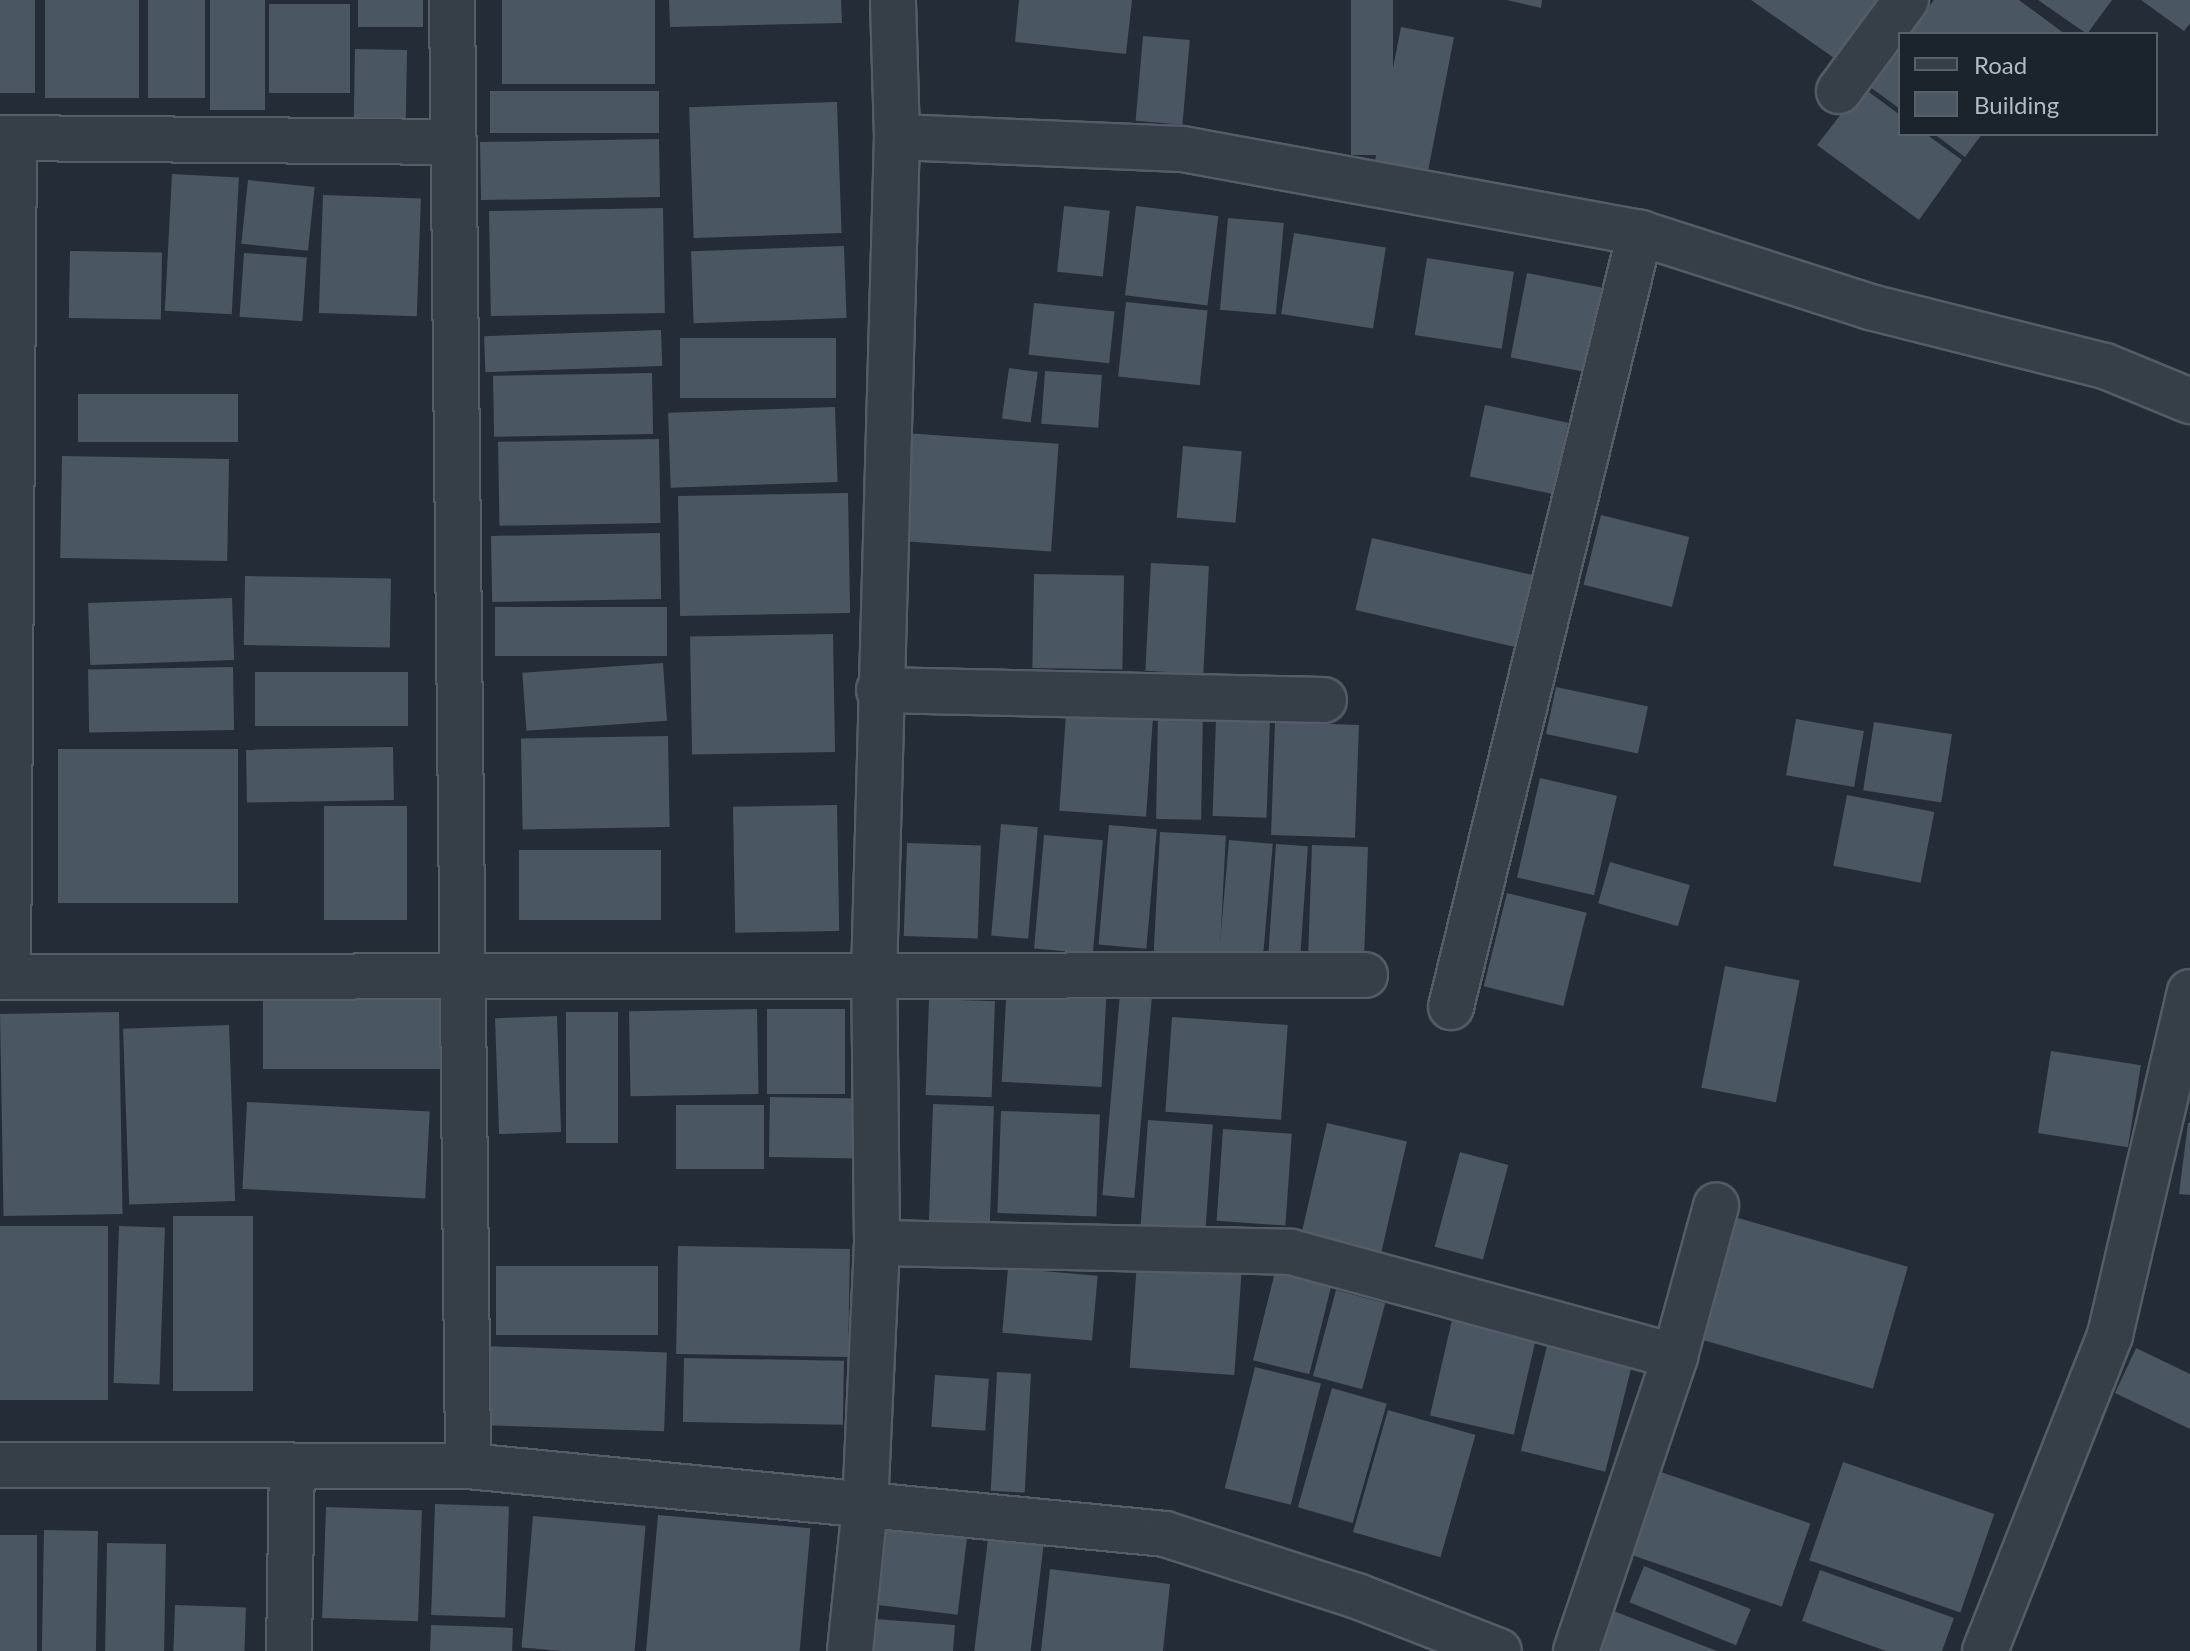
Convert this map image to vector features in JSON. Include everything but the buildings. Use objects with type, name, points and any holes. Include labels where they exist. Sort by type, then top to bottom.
[{"type":"street","points":[[452,0],[450,142],[464,976],[468,1466]]},
{"type":"street","points":[[850,1651],[865,1507],[877,1243],[874,976],[879,690],[897,137],[893,0]]},
{"type":"street","points":[[1839,91],[1906,0]]},
{"type":"street","points":[[897,137],[1183,149],[1640,233],[1870,307],[2105,366],[2190,401]]},
{"type":"street","points":[[450,142],[7,138],[4,977],[1365,975]]},
{"type":"street","points":[[1451,1007],[1640,233]]},
{"type":"street","points":[[879,690],[1324,700]]},
{"type":"street","points":[[1985,1651],[2110,1335],[2190,992]]},
{"type":"street","points":[[1576,1651],[1675,1356],[1716,1206]]},
{"type":"street","points":[[877,1243],[1291,1252],[1675,1356]]},
{"type":"street","points":[[0,1465],[468,1466],[1165,1534],[1357,1596],[1499,1651]]},
{"type":"street","points":[[289,1651],[292,1466]]}]
